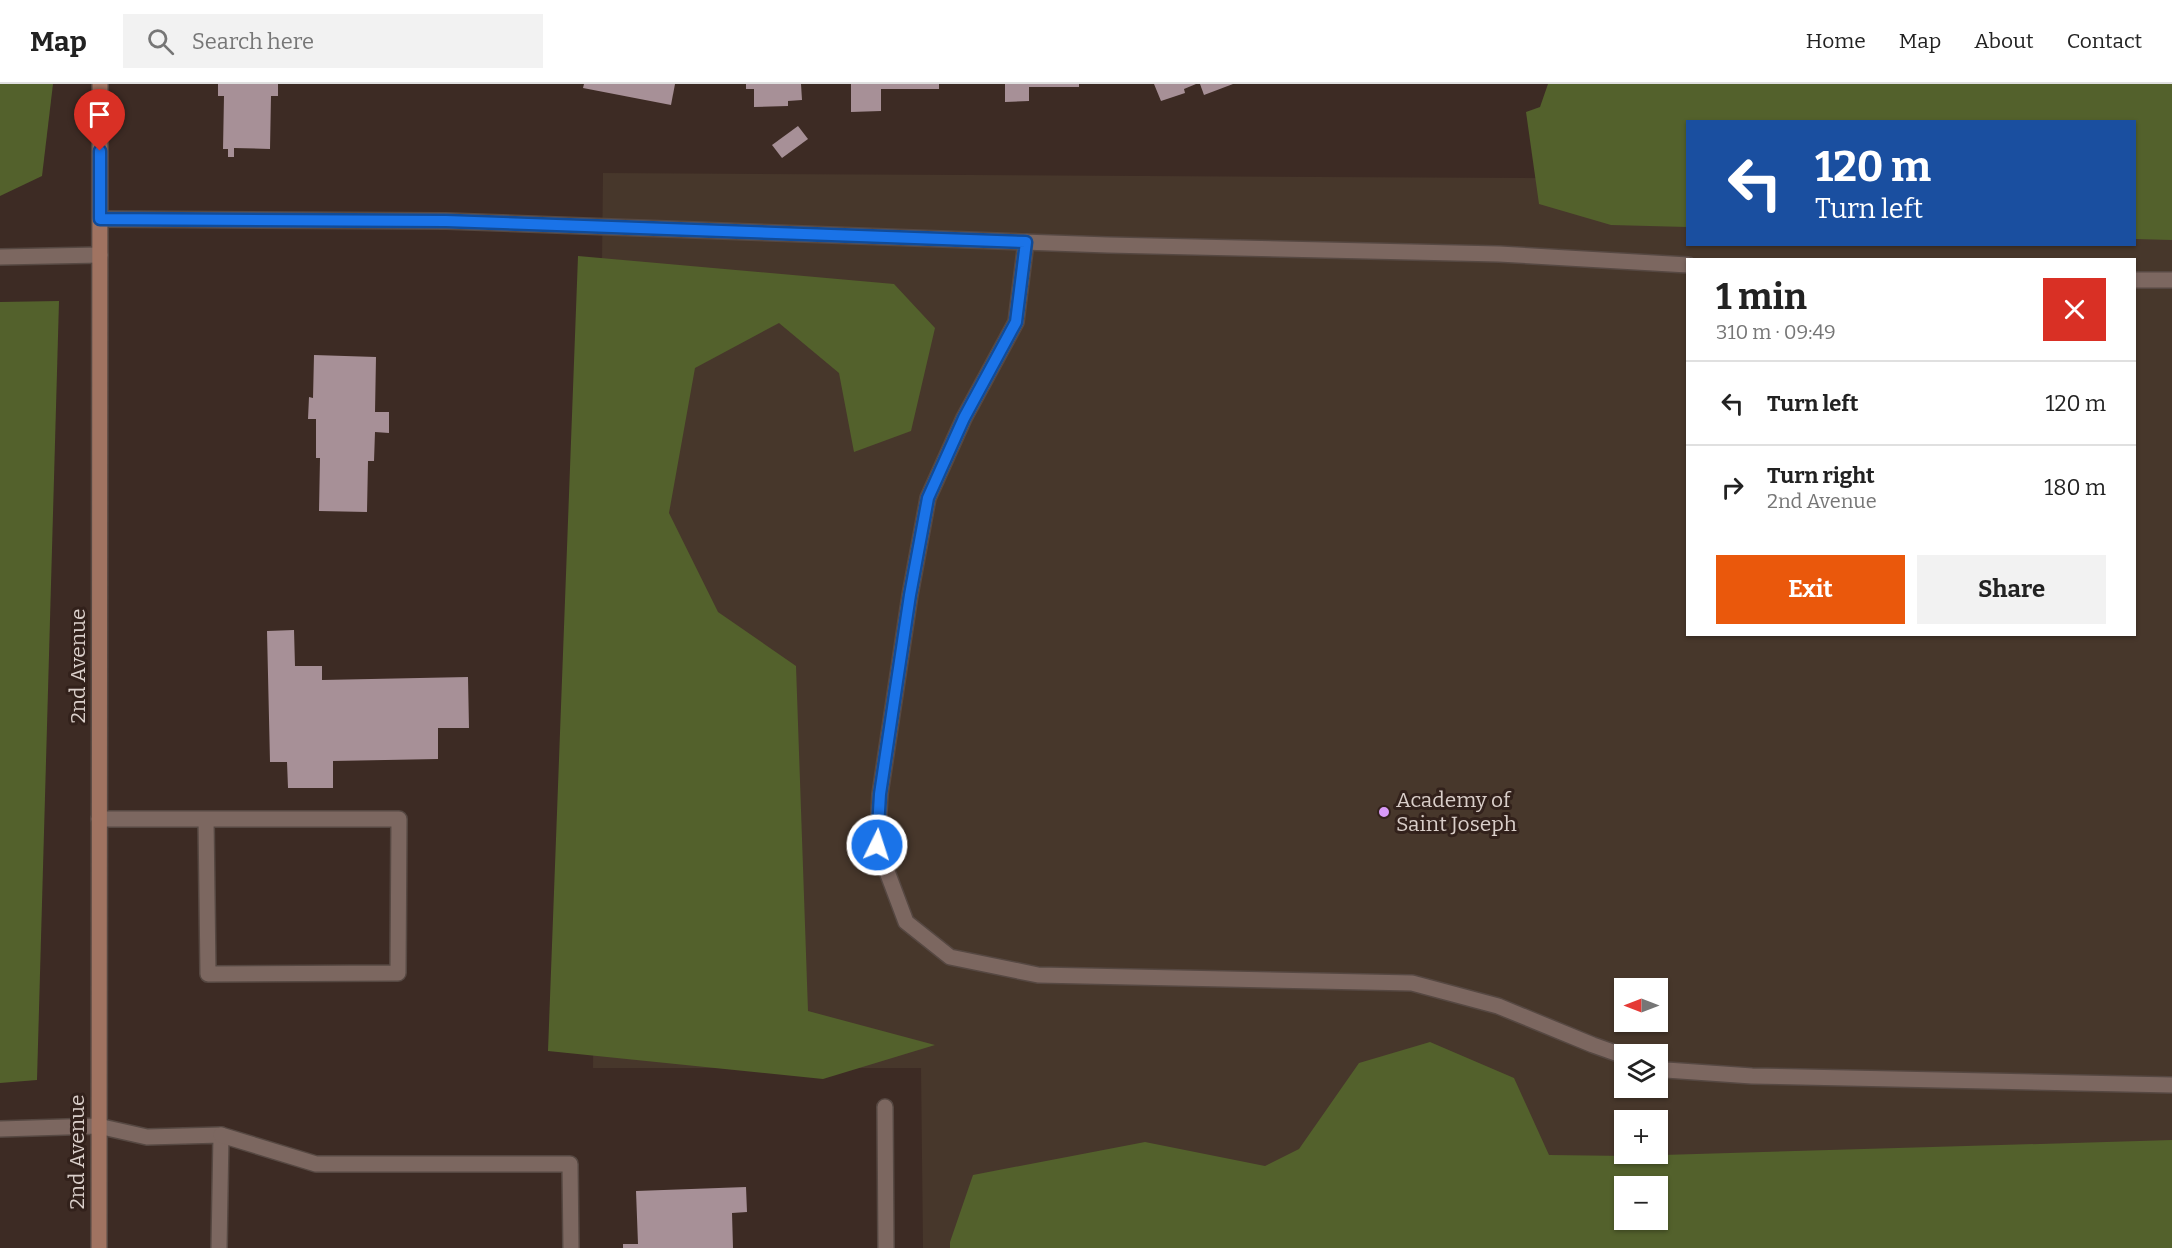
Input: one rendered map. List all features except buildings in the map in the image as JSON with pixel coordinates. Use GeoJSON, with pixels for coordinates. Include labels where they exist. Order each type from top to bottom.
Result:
{"type":"FeatureCollection","features":[{"type":"Feature","properties":{"kind":"street","name":"2nd Avenue"},"geometry":{"type":"LineString","coordinates":[[99,1248],[100,84]]}},
{"type":"Feature","properties":{"kind":"street"},"geometry":{"type":"LineString","coordinates":[[100,219],[446,221],[1026,242],[1499,254],[1686,265]]}},
{"type":"Feature","properties":{"kind":"street"},"geometry":{"type":"LineString","coordinates":[[1026,242],[1016,322],[964,418],[928,498],[910,595],[880,794],[877,845],[906,922],[950,957],[1038,975],[1412,983],[1498,1006],[1614,1053]]}},
{"type":"Feature","properties":{"kind":"street"},"geometry":{"type":"LineString","coordinates":[[0,257],[100,255]]}},
{"type":"Feature","properties":{"kind":"street"},"geometry":{"type":"LineString","coordinates":[[2136,280],[2172,280]]}},
{"type":"Feature","properties":{"kind":"street"},"geometry":{"type":"LineString","coordinates":[[99,819],[206,819],[399,819],[398,973],[208,974],[206,819]]}},
{"type":"Feature","properties":{"kind":"street"},"geometry":{"type":"LineString","coordinates":[[1668,1070],[1752,1076],[2172,1085]]}},
{"type":"Feature","properties":{"kind":"street"},"geometry":{"type":"LineString","coordinates":[[885,1107],[886,1248]]}},
{"type":"Feature","properties":{"kind":"street"},"geometry":{"type":"LineString","coordinates":[[0,1128],[98,1126],[147,1137],[221,1135],[316,1164],[570,1164],[571,1248]]}},
{"type":"Feature","properties":{"kind":"street"},"geometry":{"type":"LineString","coordinates":[[219,1248],[221,1135]]}},
{"type":"Feature","properties":{"kind":"shaded area","name":"Academy of Saint Joseph"},"geometry":{"type":"Polygon","coordinates":[[[603,173],[1686,179],[1686,246],[2136,246],[2136,181],[2172,181],[2172,1248],[923,1248],[921,1068],[593,1068],[603,173]]]}},
{"type":"Feature","properties":{"kind":"green space"},"geometry":{"type":"Polygon","coordinates":[[[0,84],[53,84],[42,176],[0,196],[0,84]]]}},
{"type":"Feature","properties":{"kind":"green space"},"geometry":{"type":"Polygon","coordinates":[[[1548,84],[2172,84],[2172,240],[2136,239],[2136,120],[1686,120],[1686,227],[1611,225],[1539,204],[1526,112],[1540,107],[1548,84]]]}},
{"type":"Feature","properties":{"kind":"green space"},"geometry":{"type":"Polygon","coordinates":[[[578,256],[894,284],[935,328],[911,431],[854,452],[839,373],[779,323],[695,368],[669,513],[718,612],[796,666],[808,1011],[935,1045],[823,1079],[548,1051],[578,256]]]}},
{"type":"Feature","properties":{"kind":"green space"},"geometry":{"type":"Polygon","coordinates":[[[59,301],[37,1080],[0,1083],[0,302],[59,301]]]}},
{"type":"Feature","properties":{"kind":"green space"},"geometry":{"type":"Polygon","coordinates":[[[1430,1042],[1514,1078],[1549,1155],[1614,1156],[1614,1164],[1668,1164],[1668,1155],[2172,1140],[2172,1248],[950,1248],[950,1242],[973,1175],[1145,1142],[1265,1166],[1299,1149],[1359,1063],[1430,1042]]]}},
{"type":"Feature","properties":{"kind":"place","name":"Academy of Saint Joseph"},"geometry":{"type":"Point","coordinates":[1384,812]}},
{"type":"Feature","properties":{"kind":"route"},"geometry":{"type":"LineString","coordinates":[[100,151],[100,219],[446,221],[1026,242],[1016,322],[964,418],[928,498],[910,595],[880,794],[877,845]]}}]}
